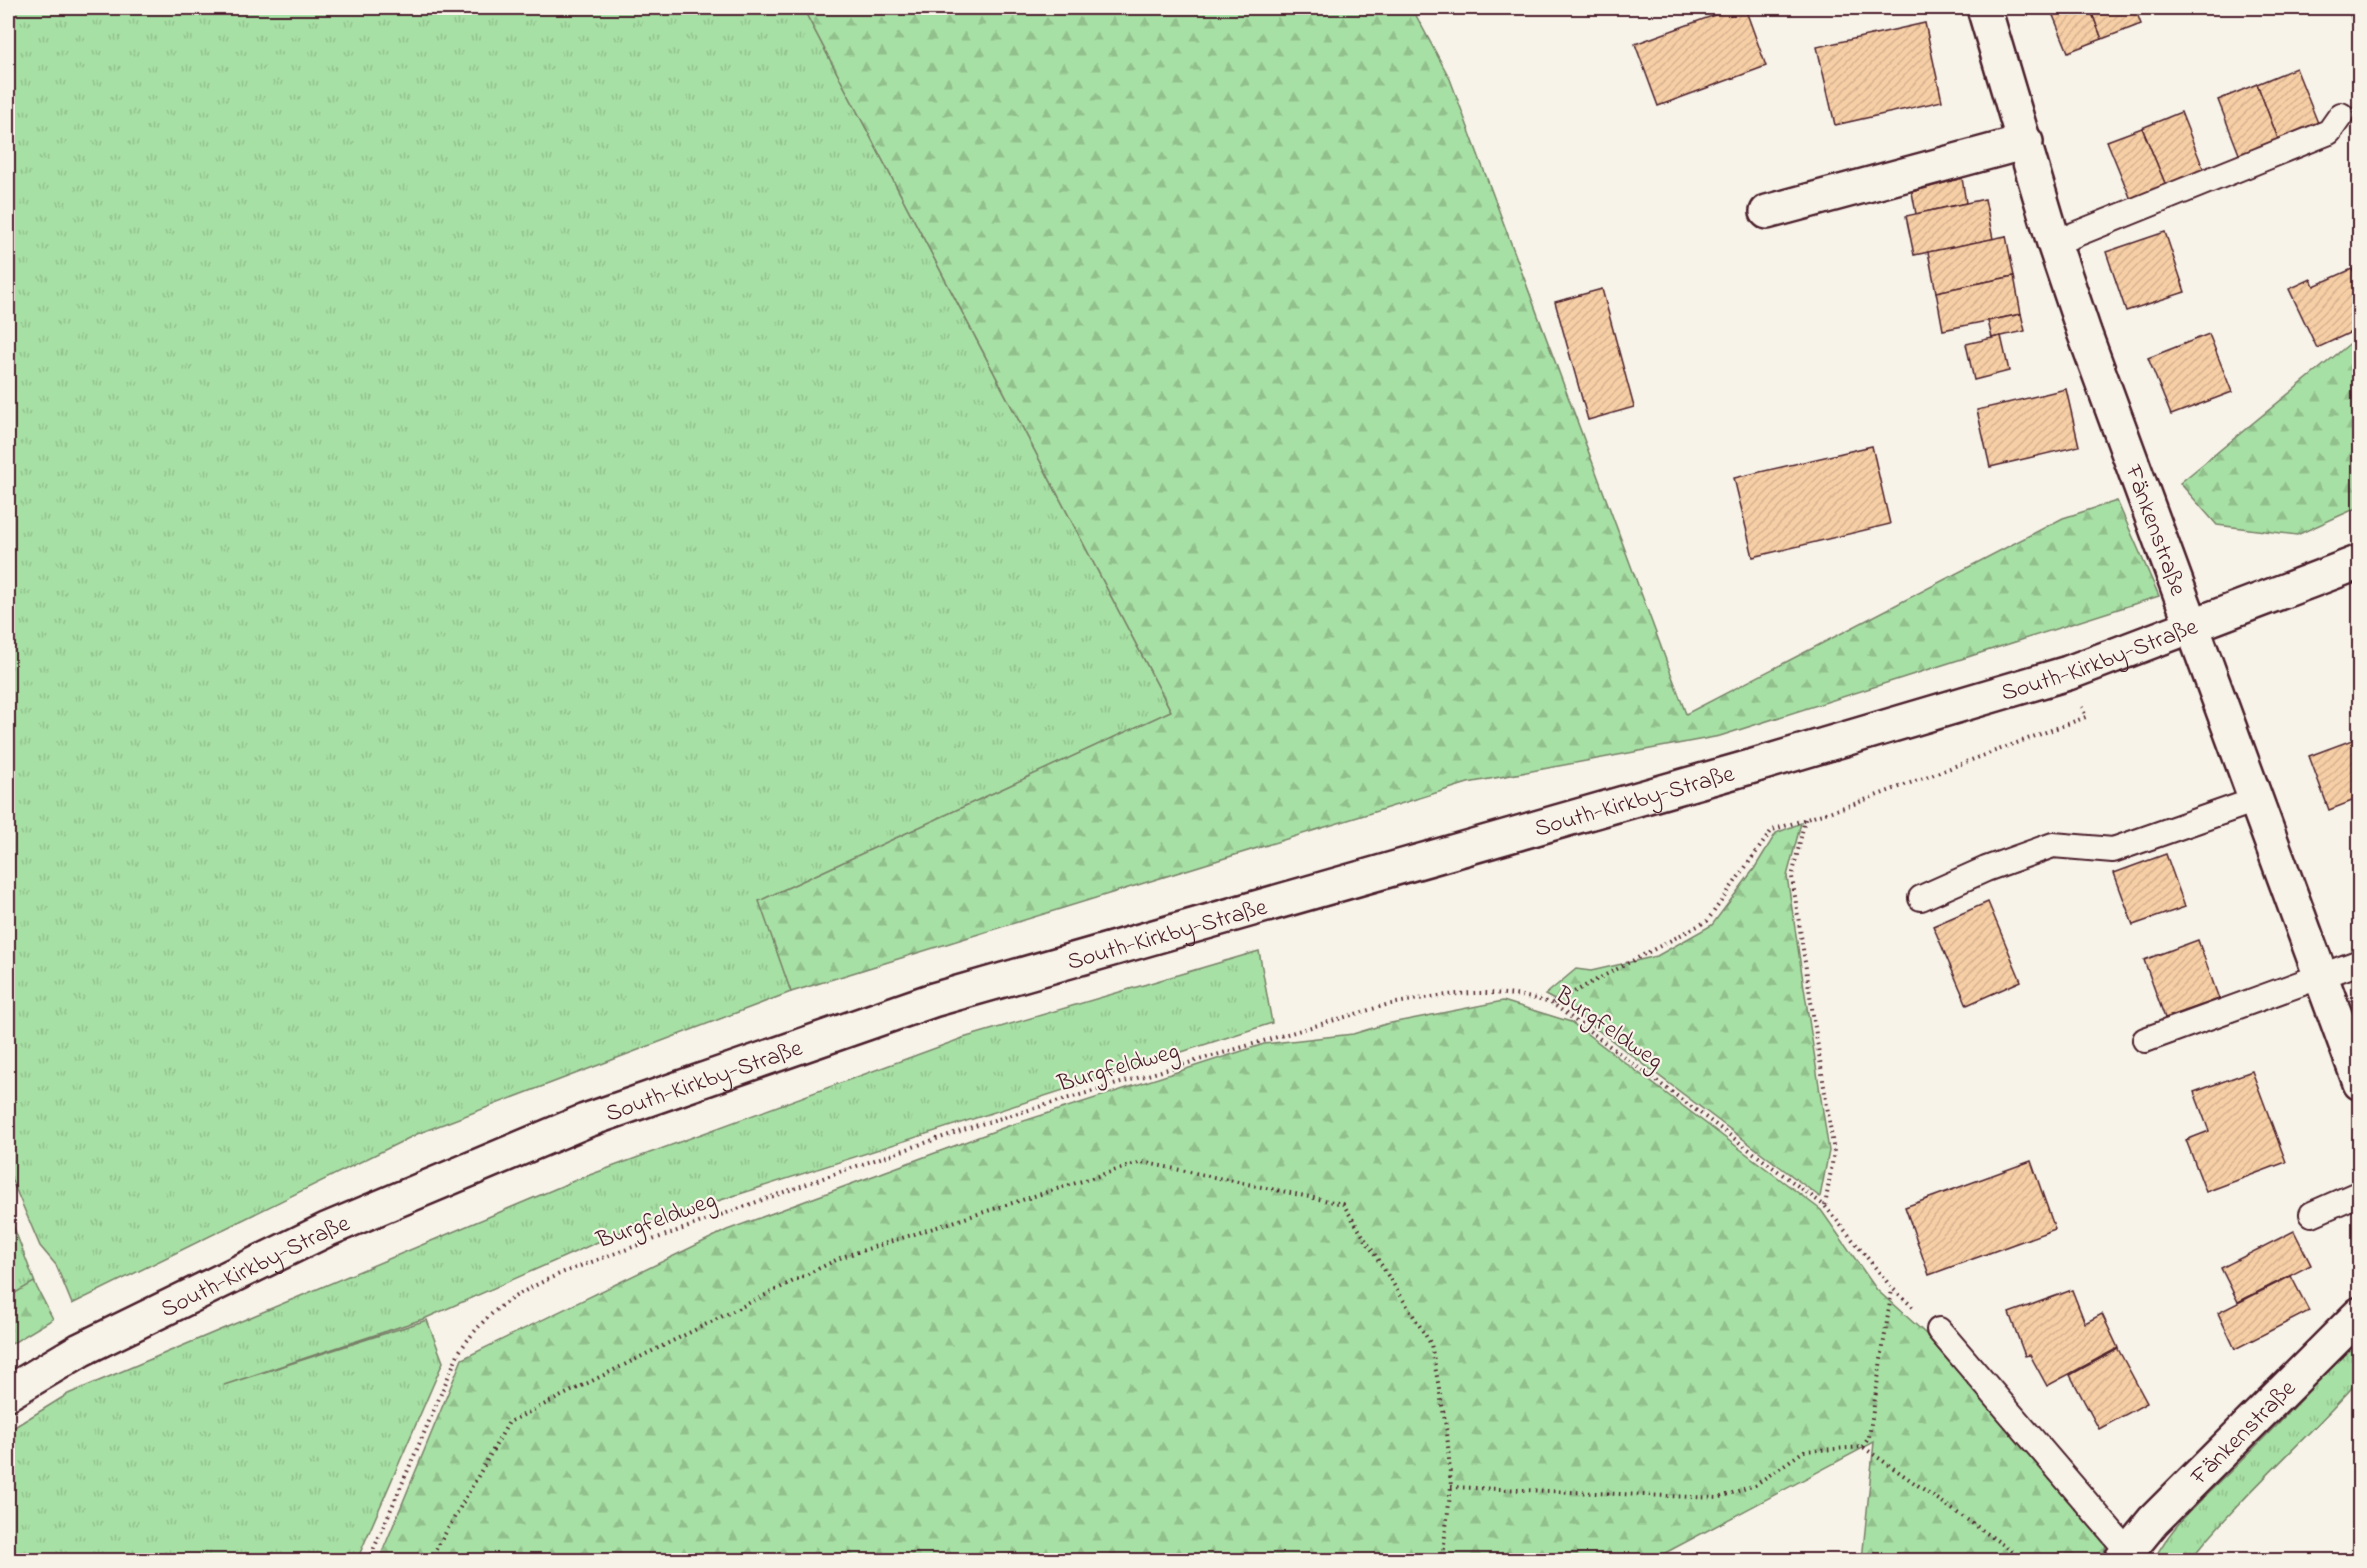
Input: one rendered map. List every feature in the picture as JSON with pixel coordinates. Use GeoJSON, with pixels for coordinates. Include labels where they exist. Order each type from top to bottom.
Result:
{"type":"FeatureCollection","features":[{"type":"Feature","properties":{"kind":"main road","name":"Fänkenstraße"},"geometry":{"type":"LineString","coordinates":[[1984,8],[2026,142],[2054,243],[2190,628],[2360,1083]]}},
{"type":"Feature","properties":{"kind":"main road"},"geometry":{"type":"LineString","coordinates":[[1767,212],[2026,142]]}},
{"type":"Feature","properties":{"kind":"main road","name":"South-Kirkby-Straße"},"geometry":{"type":"LineString","coordinates":[[8,1393],[80,1350],[326,1230],[585,1121],[933,1000],[1750,767],[2068,673],[2360,562]]}},
{"type":"Feature","properties":{"kind":"main road","name":"Fänkenstraße"},"geometry":{"type":"LineString","coordinates":[[2124,1556],[2153,1521],[2360,1314]]}},
{"type":"Feature","properties":{"kind":"lane"},"geometry":{"type":"LineString","coordinates":[[2054,243],[2329,132],[2341,115]]}},
{"type":"Feature","properties":{"kind":"lane"},"geometry":{"type":"LineString","coordinates":[[1922,898],[1986,869],[2053,845],[2113,850],[2256,800]]}},
{"type":"Feature","properties":{"kind":"lane"},"geometry":{"type":"LineString","coordinates":[[2145,1040],[2360,962]]}},
{"type":"Feature","properties":{"kind":"lane"},"geometry":{"type":"LineString","coordinates":[[2312,1214],[2360,1193]]}},
{"type":"Feature","properties":{"kind":"lane"},"geometry":{"type":"LineString","coordinates":[[1939,1330],[2124,1556]]}},
{"type":"Feature","properties":{"kind":"path"},"geometry":{"type":"LineString","coordinates":[[1553,1004],[1707,921],[1772,830],[1854,804],[2086,717],[2068,673]]}},
{"type":"Feature","properties":{"kind":"path"},"geometry":{"type":"LineString","coordinates":[[1805,819],[1792,877],[1834,1152],[1825,1206]]}},
{"type":"Feature","properties":{"kind":"path","name":"Burgfeldweg"},"geometry":{"type":"LineString","coordinates":[[369,1560],[459,1352],[476,1328],[503,1302],[564,1272],[845,1170],[981,1124],[1386,1005],[1444,994],[1502,992],[1530,996],[1553,1004],[1825,1206],[1892,1288],[1939,1330]]}},
{"type":"Feature","properties":{"kind":"path"},"geometry":{"type":"LineString","coordinates":[[430,1560],[508,1422],[842,1257],[1142,1162],[1343,1204],[1431,1344],[1447,1432],[1451,1487],[1442,1560]]}},
{"type":"Feature","properties":{"kind":"path"},"geometry":{"type":"LineString","coordinates":[[1863,1447],[1869,1437],[1892,1288]]}},
{"type":"Feature","properties":{"kind":"path"},"geometry":{"type":"LineString","coordinates":[[1451,1487],[1718,1498],[1755,1485],[1804,1451],[1863,1447],[2025,1560]]}},
{"type":"Feature","properties":{"kind":"green space"},"geometry":{"type":"Polygon","coordinates":[[[8,8],[803,8],[1171,711],[760,901],[791,992],[417,1134],[72,1304],[56,1265],[40,1246],[8,1171],[8,8]]]}},
{"type":"Feature","properties":{"kind":"green space"},"geometry":{"type":"Polygon","coordinates":[[[803,8],[1412,8],[1450,79],[1686,714],[2063,518],[2117,501],[2159,596],[1720,736],[1468,783],[791,992],[759,901],[1171,711],[803,8]]]}},
{"type":"Feature","properties":{"kind":"green space"},"geometry":{"type":"Polygon","coordinates":[[[2348,8],[2359,8],[2359,45],[2348,8]]]}},
{"type":"Feature","properties":{"kind":"green space"},"geometry":{"type":"Polygon","coordinates":[[[2359,336],[2359,507],[2297,535],[2217,525],[2180,483],[2359,336]]]}},
{"type":"Feature","properties":{"kind":"green space"},"geometry":{"type":"Polygon","coordinates":[[[1801,823],[1787,876],[1829,1151],[1820,1197],[1566,1006],[1545,995],[1576,969],[1591,971],[1657,956],[1712,925],[1754,869],[1776,833],[1801,823]]]}},
{"type":"Feature","properties":{"kind":"green space"},"geometry":{"type":"Polygon","coordinates":[[[1259,951],[1272,1023],[618,1233],[426,1318],[224,1385],[427,1320],[443,1362],[357,1560],[8,1560],[8,1431],[68,1394],[576,1180],[963,1038],[1259,951]]]}},
{"type":"Feature","properties":{"kind":"green space"},"geometry":{"type":"Polygon","coordinates":[[[1503,1001],[1571,1022],[1821,1210],[1877,1290],[1935,1342],[2107,1541],[2102,1560],[1862,1560],[1874,1442],[1652,1560],[379,1560],[462,1359],[727,1230],[1008,1126],[1264,1044],[1353,1034],[1386,1024],[1503,1001]]]}},
{"type":"Feature","properties":{"kind":"green space"},"geometry":{"type":"Polygon","coordinates":[[[8,1212],[35,1283],[8,1298],[8,1212]]]}},
{"type":"Feature","properties":{"kind":"green space"},"geometry":{"type":"Polygon","coordinates":[[[34,1282],[53,1319],[8,1346],[8,1297],[34,1282]]]}},
{"type":"Feature","properties":{"kind":"green space"},"geometry":{"type":"Polygon","coordinates":[[[2359,1336],[2359,1380],[2338,1403],[2230,1514],[2190,1560],[2154,1560],[2181,1521],[2284,1417],[2359,1336]]]}},
{"type":"Feature","properties":{"kind":"building"},"geometry":{"type":"Polygon","coordinates":[[[1734,8],[1745,8],[1766,66],[1658,106],[1635,44],[1734,8]]]}},
{"type":"Feature","properties":{"kind":"building"},"geometry":{"type":"Polygon","coordinates":[[[2050,8],[2090,8],[2102,39],[2068,52],[2050,8]]]}},
{"type":"Feature","properties":{"kind":"building"},"geometry":{"type":"Polygon","coordinates":[[[2090,8],[2135,8],[2141,24],[2102,39],[2090,8]]]}},
{"type":"Feature","properties":{"kind":"building"},"geometry":{"type":"Polygon","coordinates":[[[1925,23],[1942,101],[1835,125],[1817,47],[1925,23]]]}},
{"type":"Feature","properties":{"kind":"building"},"geometry":{"type":"Polygon","coordinates":[[[2296,68],[2320,128],[2280,144],[2257,84],[2296,68]]]}},
{"type":"Feature","properties":{"kind":"building"},"geometry":{"type":"Polygon","coordinates":[[[2257,84],[2280,144],[2241,159],[2218,100],[2257,84]]]}},
{"type":"Feature","properties":{"kind":"building"},"geometry":{"type":"Polygon","coordinates":[[[2181,112],[2205,173],[2167,188],[2142,128],[2181,112]]]}},
{"type":"Feature","properties":{"kind":"building"},"geometry":{"type":"Polygon","coordinates":[[[2142,128],[2167,188],[2132,202],[2107,141],[2142,128]]]}},
{"type":"Feature","properties":{"kind":"building"},"geometry":{"type":"Polygon","coordinates":[[[1962,178],[1966,203],[1916,214],[1912,192],[1962,178]]]}},
{"type":"Feature","properties":{"kind":"building"},"geometry":{"type":"Polygon","coordinates":[[[1985,199],[1993,239],[1914,255],[1906,216],[1985,199]]]}},
{"type":"Feature","properties":{"kind":"building"},"geometry":{"type":"Polygon","coordinates":[[[2165,232],[2185,292],[2126,311],[2106,252],[2165,232]]]}},
{"type":"Feature","properties":{"kind":"building"},"geometry":{"type":"Polygon","coordinates":[[[2006,236],[2014,276],[1936,292],[1928,252],[2006,236]]]}},
{"type":"Feature","properties":{"kind":"building"},"geometry":{"type":"Polygon","coordinates":[[[2352,269],[2360,286],[2360,328],[2317,348],[2289,289],[2311,279],[2314,286],[2352,269]]]}},
{"type":"Feature","properties":{"kind":"building"},"geometry":{"type":"Polygon","coordinates":[[[2014,276],[2021,314],[1943,330],[1936,292],[2014,276]]]}},
{"type":"Feature","properties":{"kind":"building"},"geometry":{"type":"Polygon","coordinates":[[[1602,289],[1634,407],[1588,420],[1555,302],[1602,289]]]}},
{"type":"Feature","properties":{"kind":"building"},"geometry":{"type":"Polygon","coordinates":[[[2021,314],[2025,331],[1992,338],[1988,321],[2021,314]]]}},
{"type":"Feature","properties":{"kind":"building"},"geometry":{"type":"Polygon","coordinates":[[[2209,334],[2232,392],[2171,415],[2148,358],[2209,334]]]}},
{"type":"Feature","properties":{"kind":"building"},"geometry":{"type":"Polygon","coordinates":[[[2001,336],[2009,371],[1974,380],[1966,344],[2001,336]]]}},
{"type":"Feature","properties":{"kind":"building"},"geometry":{"type":"Polygon","coordinates":[[[2066,389],[2079,446],[1990,467],[1977,410],[2066,389]]]}},
{"type":"Feature","properties":{"kind":"building"},"geometry":{"type":"Polygon","coordinates":[[[1872,446],[1890,524],[1753,557],[1734,478],[1872,446]]]}},
{"type":"Feature","properties":{"kind":"building"},"geometry":{"type":"Polygon","coordinates":[[[2360,737],[2360,798],[2329,810],[2309,756],[2360,737]]]}},
{"type":"Feature","properties":{"kind":"building"},"geometry":{"type":"Polygon","coordinates":[[[2166,854],[2185,907],[2133,925],[2114,873],[2166,854]]]}},
{"type":"Feature","properties":{"kind":"building"},"geometry":{"type":"Polygon","coordinates":[[[1988,902],[2021,981],[1967,1005],[1933,926],[1988,902]]]}},
{"type":"Feature","properties":{"kind":"building"},"geometry":{"type":"Polygon","coordinates":[[[2198,940],[2219,999],[2165,1018],[2144,960],[2198,940]]]}},
{"type":"Feature","properties":{"kind":"building"},"geometry":{"type":"Polygon","coordinates":[[[2252,1071],[2286,1162],[2206,1192],[2186,1140],[2209,1131],[2194,1092],[2252,1071]]]}},
{"type":"Feature","properties":{"kind":"building"},"geometry":{"type":"Polygon","coordinates":[[[2031,1161],[2055,1229],[1929,1275],[1905,1207],[2031,1161]]]}},
{"type":"Feature","properties":{"kind":"building"},"geometry":{"type":"Polygon","coordinates":[[[2294,1231],[2311,1265],[2238,1302],[2221,1268],[2294,1231]]]}},
{"type":"Feature","properties":{"kind":"building"},"geometry":{"type":"Polygon","coordinates":[[[2291,1276],[2309,1311],[2235,1349],[2218,1313],[2291,1276]]]}},
{"type":"Feature","properties":{"kind":"building"},"geometry":{"type":"Polygon","coordinates":[[[2072,1290],[2085,1323],[2102,1314],[2118,1348],[2047,1386],[2030,1355],[2025,1356],[2009,1313],[2072,1290]]]}},
{"type":"Feature","properties":{"kind":"building"},"geometry":{"type":"Polygon","coordinates":[[[2118,1349],[2147,1403],[2099,1429],[2070,1375],[2118,1349]]]}}]}
